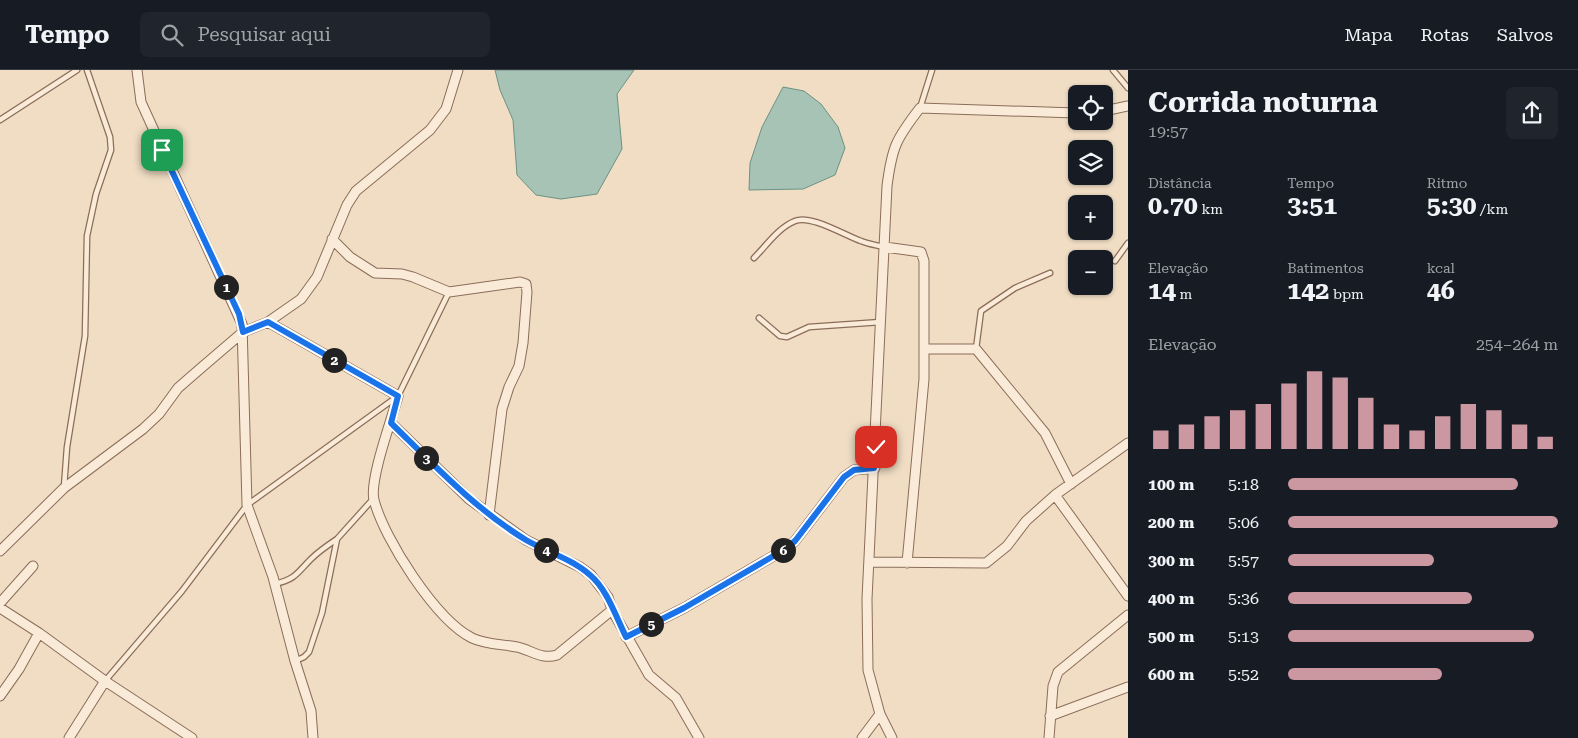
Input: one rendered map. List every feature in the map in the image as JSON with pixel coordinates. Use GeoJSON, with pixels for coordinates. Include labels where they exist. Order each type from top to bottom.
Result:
{"type":"FeatureCollection","features":[{"type":"Feature","properties":{"kind":"street"},"geometry":{"type":"LineString","coordinates":[[137,70],[141,102],[183,197],[239,314],[243,332],[247,505],[275,584],[295,661],[311,711],[313,738]]}},
{"type":"Feature","properties":{"kind":"street"},"geometry":{"type":"LineString","coordinates":[[0,551],[64,488],[143,429],[159,414],[178,388],[243,332],[268,322],[301,299],[317,278],[347,205],[356,191],[430,130],[446,109],[458,70]]}},
{"type":"Feature","properties":{"kind":"street"},"geometry":{"type":"LineString","coordinates":[[1113,109],[1128,106]]}},
{"type":"Feature","properties":{"kind":"street"},"geometry":{"type":"LineString","coordinates":[[892,738],[880,714],[868,670],[867,599],[887,186],[891,156],[899,136],[920,108],[1068,113]]}},
{"type":"Feature","properties":{"kind":"street"},"geometry":{"type":"LineString","coordinates":[[332,239],[350,257],[374,273],[402,274],[449,292],[520,282],[526,284],[523,343],[519,366],[509,387],[502,409],[489,514]]}},
{"type":"Feature","properties":{"kind":"street"},"geometry":{"type":"LineString","coordinates":[[885,247],[921,252],[924,256],[924,379],[907,563]]}},
{"type":"Feature","properties":{"kind":"street"},"geometry":{"type":"LineString","coordinates":[[268,322],[398,396],[377,468],[373,499],[391,539],[428,597],[448,620],[472,637],[489,643],[531,651],[545,658],[557,655],[612,610]]}},
{"type":"Feature","properties":{"kind":"street"},"geometry":{"type":"LineString","coordinates":[[924,349],[976,349],[1045,433],[1071,484]]}},
{"type":"Feature","properties":{"kind":"street"},"geometry":{"type":"LineString","coordinates":[[391,423],[469,499],[526,540],[580,567],[591,575],[608,597],[612,610],[626,637],[649,675],[676,698],[699,738]]}},
{"type":"Feature","properties":{"kind":"street"},"geometry":{"type":"LineString","coordinates":[[869,562],[986,563],[1008,546],[1026,521],[1055,495],[1128,443]]}},
{"type":"Feature","properties":{"kind":"street"},"geometry":{"type":"LineString","coordinates":[[626,637],[684,608],[782,551],[795,541],[844,477],[854,470],[874,468]]}},
{"type":"Feature","properties":{"kind":"street"},"geometry":{"type":"LineString","coordinates":[[1055,495],[1128,596]]}},
{"type":"Feature","properties":{"kind":"street"},"geometry":{"type":"LineString","coordinates":[[0,604],[33,566]]}},
{"type":"Feature","properties":{"kind":"street"},"geometry":{"type":"LineString","coordinates":[[0,608],[39,633],[105,681],[192,738]]}},
{"type":"Feature","properties":{"kind":"street"},"geometry":{"type":"LineString","coordinates":[[1049,738],[1054,686],[1058,672],[1128,615]]}},
{"type":"Feature","properties":{"kind":"street"},"geometry":{"type":"LineString","coordinates":[[0,696],[20,669],[39,633]]}},
{"type":"Feature","properties":{"kind":"street"},"geometry":{"type":"LineString","coordinates":[[69,738],[105,681]]}},
{"type":"Feature","properties":{"kind":"street"},"geometry":{"type":"LineString","coordinates":[[1050,716],[1128,687]]}},
{"type":"Feature","properties":{"kind":"street"},"geometry":{"type":"LineString","coordinates":[[862,738],[880,714]]}},
{"type":"Feature","properties":{"kind":"lane"},"geometry":{"type":"LineString","coordinates":[[0,120],[77,70]]}},
{"type":"Feature","properties":{"kind":"lane"},"geometry":{"type":"LineString","coordinates":[[64,488],[67,447],[85,336],[87,236],[96,194],[111,150],[110,137],[87,70]]}},
{"type":"Feature","properties":{"kind":"lane"},"geometry":{"type":"LineString","coordinates":[[920,108],[932,70]]}},
{"type":"Feature","properties":{"kind":"lane"},"geometry":{"type":"LineString","coordinates":[[1113,70],[1128,88]]}},
{"type":"Feature","properties":{"kind":"lane"},"geometry":{"type":"LineString","coordinates":[[754,258],[784,228],[795,220],[804,219],[862,241],[885,247]]}},
{"type":"Feature","properties":{"kind":"lane"},"geometry":{"type":"LineString","coordinates":[[1115,260],[1128,243]]}},
{"type":"Feature","properties":{"kind":"lane"},"geometry":{"type":"LineString","coordinates":[[976,349],[981,311],[1015,288],[1050,273]]}},
{"type":"Feature","properties":{"kind":"lane"},"geometry":{"type":"LineString","coordinates":[[105,681],[177,597],[247,505],[398,396],[449,292]]}},
{"type":"Feature","properties":{"kind":"lane"},"geometry":{"type":"LineString","coordinates":[[759,318],[780,336],[787,336],[809,328],[881,322]]}},
{"type":"Feature","properties":{"kind":"lane"},"geometry":{"type":"LineString","coordinates":[[275,584],[289,581],[295,577],[320,551],[337,539],[373,499]]}},
{"type":"Feature","properties":{"kind":"lane"},"geometry":{"type":"LineString","coordinates":[[295,661],[310,652],[322,612],[337,539]]}},
{"type":"Feature","properties":{"kind":"shaded area"},"geometry":{"type":"Polygon","coordinates":[[[495,70],[634,70],[617,94],[622,149],[597,194],[561,199],[536,195],[517,175],[513,120],[500,90],[495,70]]]}},
{"type":"Feature","properties":{"kind":"shaded area"},"geometry":{"type":"Polygon","coordinates":[[[783,87],[804,91],[821,104],[838,127],[845,148],[835,175],[803,189],[749,190],[750,163],[762,127],[783,87]]]}},
{"type":"Feature","properties":{"kind":"route"},"geometry":{"type":"LineString","coordinates":[[162,150],[239,314],[243,332],[268,322],[398,396],[391,423],[469,499],[526,540],[580,567],[591,575],[608,597],[612,610],[626,637],[684,608],[782,551],[795,541],[844,477],[854,470],[874,468],[876,447]]}}]}
